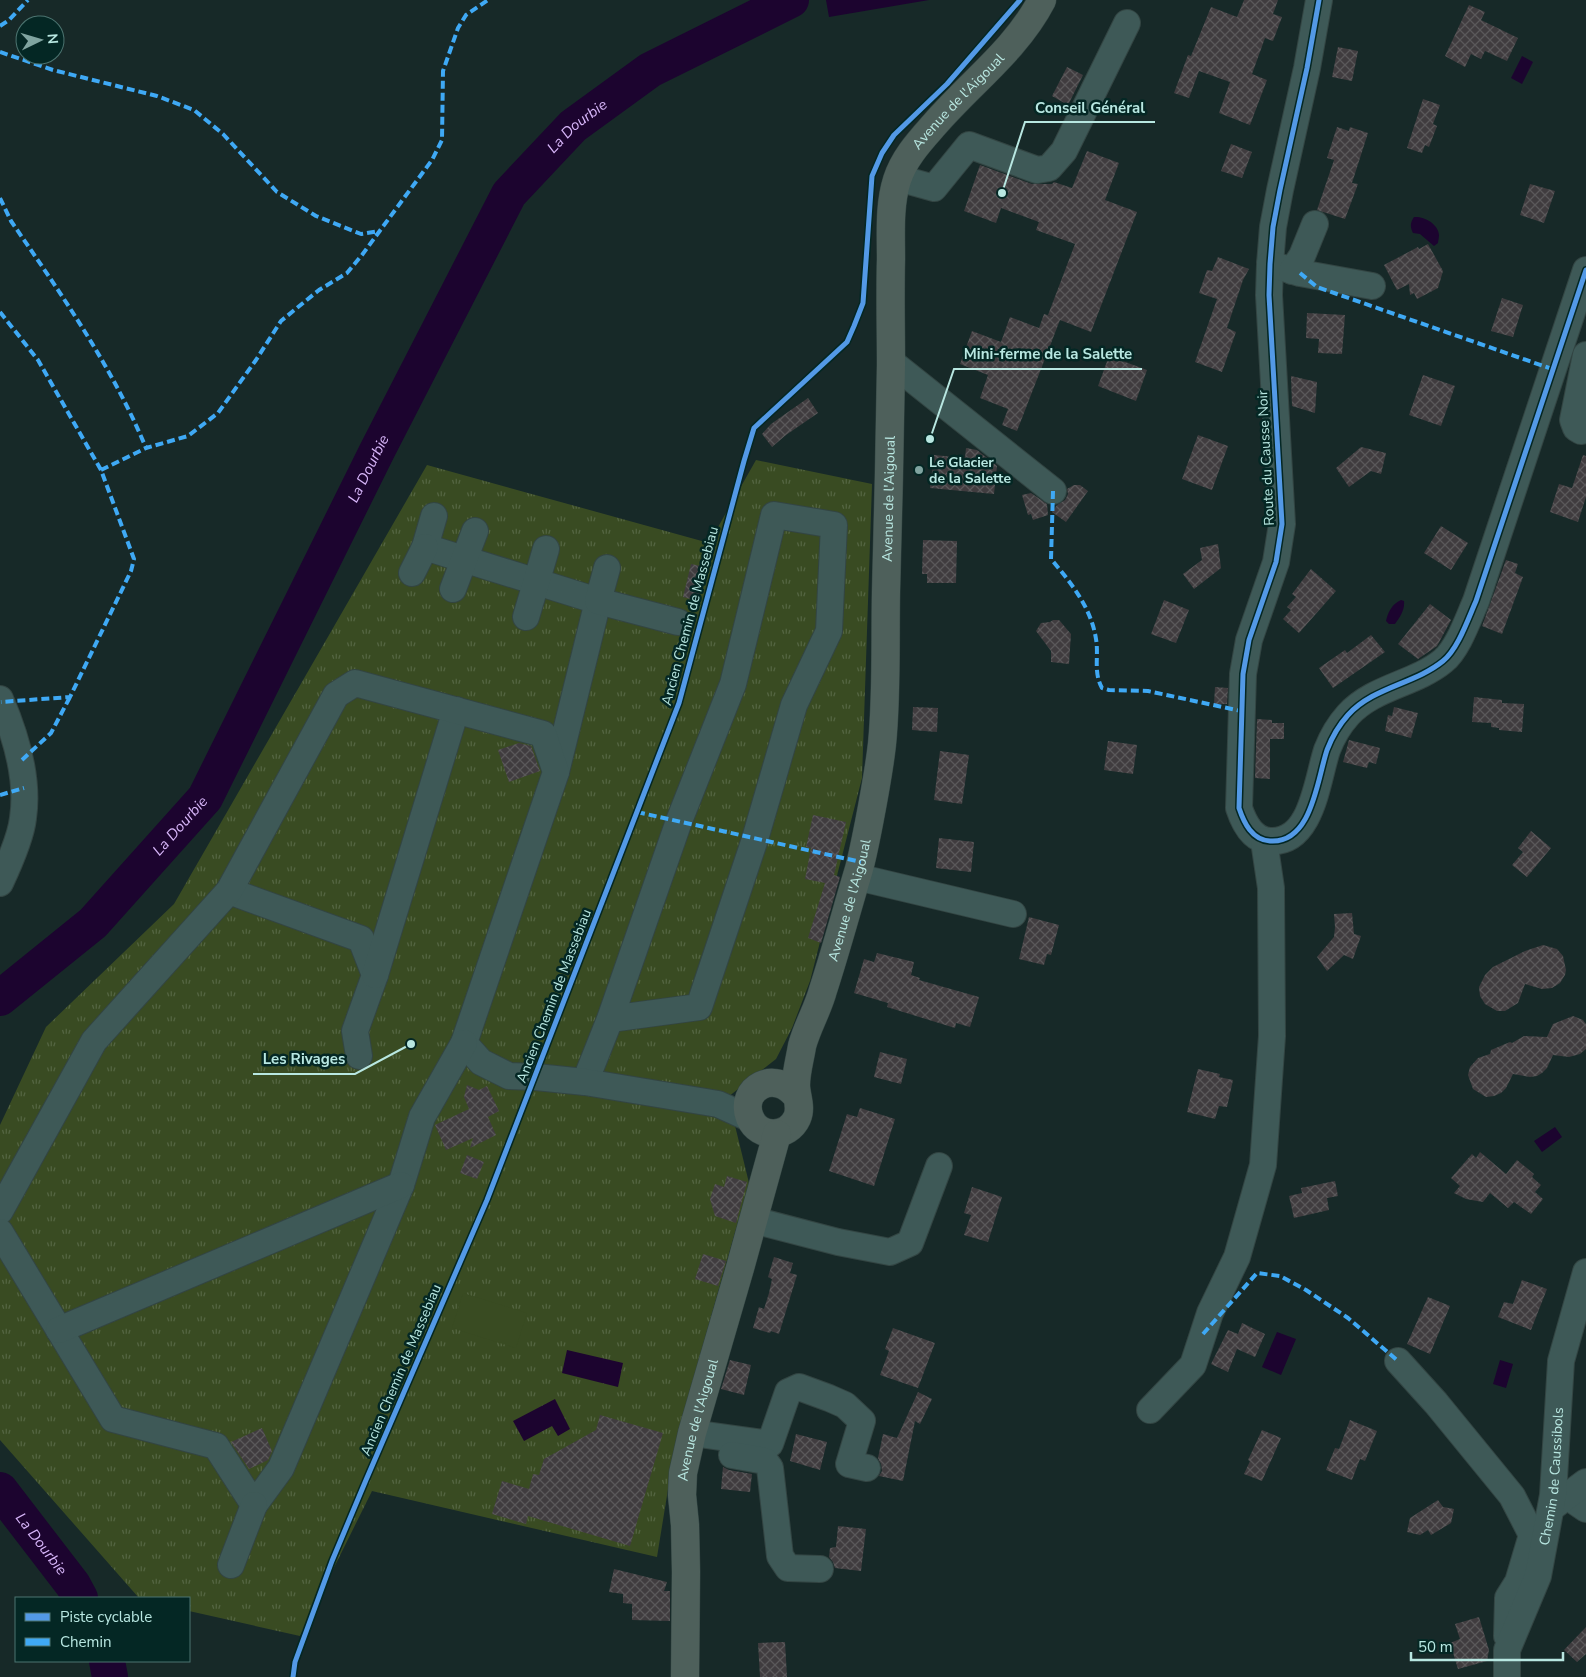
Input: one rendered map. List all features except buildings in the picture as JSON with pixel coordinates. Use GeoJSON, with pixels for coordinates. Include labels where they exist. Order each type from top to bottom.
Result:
{"type":"FeatureCollection","features":[{"type":"Feature","properties":{"kind":"main road","name":"Avenue de l'Aigoual"},"geometry":{"type":"LineString","coordinates":[[762,1111],[785,1131],[796,1120],[799,1113],[796,1074],[804,1040],[823,992],[857,877],[878,777],[884,713],[891,362],[891,220],[893,196],[898,178],[907,158],[952,104],[1010,47],[1029,23],[1042,0]]}},
{"type":"Feature","properties":{"kind":"main road","name":"Avenue de l'Aigoual"},"geometry":{"type":"LineString","coordinates":[[685,1677],[686,1572],[682,1495],[683,1473],[690,1440],[766,1170],[762,1111],[804,1040]]}},
{"type":"Feature","properties":{"kind":"main road"},"geometry":{"type":"LineString","coordinates":[[762,1111],[778,1082],[786,1085],[797,1097]]}},
{"type":"Feature","properties":{"kind":"street","name":"Route du Causse Noir"},"geometry":{"type":"LineString","coordinates":[[1264,841],[1252,833],[1244,821],[1239,808],[1243,674],[1249,640],[1276,562],[1282,524],[1269,295],[1281,267],[1273,227],[1307,68],[1319,0]]}},
{"type":"Feature","properties":{"kind":"street"},"geometry":{"type":"LineString","coordinates":[[898,178],[934,188],[968,145],[1038,170],[1049,168],[1064,150],[1127,24]]}},
{"type":"Feature","properties":{"kind":"street"},"geometry":{"type":"LineString","coordinates":[[1281,267],[1302,256],[1315,224]]}},
{"type":"Feature","properties":{"kind":"street"},"geometry":{"type":"LineString","coordinates":[[1281,267],[1372,286]]}},
{"type":"Feature","properties":{"kind":"street"},"geometry":{"type":"LineString","coordinates":[[1150,1410],[1193,1365],[1210,1312],[1237,1257],[1263,1165],[1272,1036],[1272,888],[1264,841],[1280,842],[1294,836],[1305,822],[1328,750],[1336,731],[1349,714],[1368,698],[1426,672],[1445,660],[1458,640],[1485,576],[1583,290]]}},
{"type":"Feature","properties":{"kind":"street"},"geometry":{"type":"LineString","coordinates":[[1586,354],[1573,420],[1576,428],[1581,431],[1586,430]]}},
{"type":"Feature","properties":{"kind":"street"},"geometry":{"type":"LineString","coordinates":[[891,362],[1053,490]]}},
{"type":"Feature","properties":{"kind":"street"},"geometry":{"type":"LineString","coordinates":[[585,1082],[610,1019],[679,821],[733,684],[774,515],[834,525],[829,631],[794,705],[755,839],[699,1007],[610,1019]]}},
{"type":"Feature","properties":{"kind":"street"},"geometry":{"type":"LineString","coordinates":[[412,573],[425,547],[434,516]]}},
{"type":"Feature","properties":{"kind":"street"},"geometry":{"type":"LineString","coordinates":[[453,589],[474,531]]}},
{"type":"Feature","properties":{"kind":"street"},"geometry":{"type":"LineString","coordinates":[[425,547],[598,601],[678,622]]}},
{"type":"Feature","properties":{"kind":"street"},"geometry":{"type":"LineString","coordinates":[[526,617],[546,549]]}},
{"type":"Feature","properties":{"kind":"street"},"geometry":{"type":"LineString","coordinates":[[230,1565],[254,1505],[281,1468],[401,1185],[422,1118],[464,1043],[556,772],[607,568]]}},
{"type":"Feature","properties":{"kind":"street"},"geometry":{"type":"LineString","coordinates":[[0,1211],[94,1042],[229,891],[336,695],[355,682],[543,734],[556,772]]}},
{"type":"Feature","properties":{"kind":"street"},"geometry":{"type":"LineString","coordinates":[[0,699],[22,760],[24,788],[23,819],[12,855],[0,883]]}},
{"type":"Feature","properties":{"kind":"street"},"geometry":{"type":"LineString","coordinates":[[359,1056],[355,1031],[375,975],[456,710]]}},
{"type":"Feature","properties":{"kind":"street"},"geometry":{"type":"LineString","coordinates":[[857,877],[1013,914]]}},
{"type":"Feature","properties":{"kind":"street"},"geometry":{"type":"LineString","coordinates":[[229,891],[360,939],[375,975]]}},
{"type":"Feature","properties":{"kind":"street"},"geometry":{"type":"LineString","coordinates":[[464,1043],[481,1062],[508,1076],[536,1076],[585,1082],[762,1111]]}},
{"type":"Feature","properties":{"kind":"street"},"geometry":{"type":"LineString","coordinates":[[753,1220],[838,1242],[890,1252],[910,1243],[939,1166]]}},
{"type":"Feature","properties":{"kind":"street"},"geometry":{"type":"LineString","coordinates":[[59,1330],[401,1185]]}},
{"type":"Feature","properties":{"kind":"street"},"geometry":{"type":"LineString","coordinates":[[0,1232],[113,1419],[216,1446],[254,1505]]}},
{"type":"Feature","properties":{"kind":"street","name":"Chemin de Caussibols"},"geometry":{"type":"LineString","coordinates":[[1507,1677],[1506,1650],[1572,1499],[1553,1495],[1561,1362],[1586,1272]]}},
{"type":"Feature","properties":{"kind":"street"},"geometry":{"type":"LineString","coordinates":[[1398,1362],[1442,1410],[1512,1496],[1532,1535],[1518,1582],[1508,1598],[1506,1650]]}},
{"type":"Feature","properties":{"kind":"street"},"geometry":{"type":"LineString","coordinates":[[690,1440],[770,1444],[788,1392],[799,1387],[845,1406],[862,1421],[849,1464],[867,1468]]}},
{"type":"Feature","properties":{"kind":"street"},"geometry":{"type":"LineString","coordinates":[[690,1440],[765,1461],[770,1468],[780,1556],[788,1568],[820,1569]]}},
{"type":"Feature","properties":{"kind":"green space"},"geometry":{"type":"Polygon","coordinates":[[[756,460],[872,484],[862,778],[810,981],[792,1028],[776,1059],[728,1097],[749,1183],[676,1440],[657,1557],[372,1491],[300,1636],[190,1611],[190,1597],[138,1597],[0,1440],[0,1125],[46,1027],[174,904],[427,465],[709,543],[756,460]]]}},
{"type":"Feature","properties":{"kind":"green space"},"geometry":{"type":"Polygon","coordinates":[[[463,1293],[527,1313],[516,1348],[452,1328],[463,1293]]]}},
{"type":"Feature","properties":{"kind":"shaded area"},"geometry":{"type":"Polygon","coordinates":[[[826,0],[929,0],[829,17],[826,0]]]}},
{"type":"Feature","properties":{"kind":"shaded area"},"geometry":{"type":"Polygon","coordinates":[[[1522,56],[1533,62],[1522,84],[1511,78],[1522,56]]]}},
{"type":"Feature","properties":{"kind":"shaded area"},"geometry":{"type":"Polygon","coordinates":[[[1414,217],[1426,219],[1436,227],[1439,235],[1438,243],[1434,246],[1420,234],[1413,233],[1411,225],[1414,217]]]}},
{"type":"Feature","properties":{"kind":"shaded area"},"geometry":{"type":"Polygon","coordinates":[[[1401,600],[1404,601],[1402,613],[1395,624],[1389,624],[1386,621],[1389,611],[1401,600]]]}},
{"type":"Feature","properties":{"kind":"shaded area"},"geometry":{"type":"Polygon","coordinates":[[[1555,1127],[1562,1137],[1542,1152],[1534,1141],[1555,1127]]]}},
{"type":"Feature","properties":{"kind":"shaded area"},"geometry":{"type":"Polygon","coordinates":[[[1277,1332],[1296,1339],[1281,1375],[1262,1367],[1277,1332]]]}},
{"type":"Feature","properties":{"kind":"shaded area"},"geometry":{"type":"Polygon","coordinates":[[[567,1350],[623,1363],[618,1387],[562,1373],[567,1350]]]}},
{"type":"Feature","properties":{"kind":"shaded area"},"geometry":{"type":"Polygon","coordinates":[[[1500,1360],[1513,1364],[1506,1388],[1493,1384],[1500,1360]]]}},
{"type":"Feature","properties":{"kind":"shaded area"},"geometry":{"type":"Polygon","coordinates":[[[555,1399],[570,1429],[558,1436],[552,1426],[524,1441],[513,1421],[555,1399]]]}},
{"type":"Feature","properties":{"kind":"waterway","name":"La Dourbie"},"geometry":{"type":"LineString","coordinates":[[0,998],[93,923],[205,798],[377,451],[509,194],[573,126],[650,70],[791,0]]}},
{"type":"Feature","properties":{"kind":"waterway","name":"La Dourbie"},"geometry":{"type":"LineString","coordinates":[[0,1490],[73,1585],[79,1597]]}},
{"type":"Feature","properties":{"kind":"waterway","name":"La Dourbie"},"geometry":{"type":"LineString","coordinates":[[107,1662],[110,1677]]}},
{"type":"Feature","properties":{"kind":"marked path"},"geometry":{"type":"LineString","coordinates":[[0,26],[9,20],[28,0]]}},
{"type":"Feature","properties":{"kind":"marked path"},"geometry":{"type":"LineString","coordinates":[[101,470],[146,448],[188,436],[218,413],[281,321],[319,290],[347,273],[362,255],[432,160],[442,140],[443,71],[458,28],[466,15],[488,0]]}},
{"type":"Feature","properties":{"kind":"marked path"},"geometry":{"type":"LineString","coordinates":[[0,52],[53,70],[157,96],[194,110],[223,134],[277,192],[316,216],[361,234],[380,231]]}},
{"type":"Feature","properties":{"kind":"marked path"},"geometry":{"type":"LineString","coordinates":[[0,198],[11,221],[67,303],[102,359],[146,448]]}},
{"type":"Feature","properties":{"kind":"marked path"},"geometry":{"type":"LineString","coordinates":[[1300,273],[1317,287],[1552,369]]}},
{"type":"Feature","properties":{"kind":"marked path"},"geometry":{"type":"LineString","coordinates":[[0,312],[38,360],[101,470],[134,559],[131,571],[70,697],[1,702]]}},
{"type":"Feature","properties":{"kind":"marked path"},"geometry":{"type":"LineString","coordinates":[[1053,491],[1051,559],[1073,586],[1090,616],[1096,639],[1097,670],[1102,688],[1109,690],[1148,691],[1241,711]]}},
{"type":"Feature","properties":{"kind":"marked path"},"geometry":{"type":"LineString","coordinates":[[22,760],[51,733],[70,697]]}},
{"type":"Feature","properties":{"kind":"marked path"},"geometry":{"type":"LineString","coordinates":[[0,795],[24,788]]}},
{"type":"Feature","properties":{"kind":"marked path"},"geometry":{"type":"LineString","coordinates":[[637,812],[861,862]]}},
{"type":"Feature","properties":{"kind":"marked path"},"geometry":{"type":"LineString","coordinates":[[1203,1334],[1257,1273],[1280,1276],[1306,1290],[1348,1318],[1398,1361]]}},
{"type":"Feature","properties":{"kind":"cycle path","name":"Ancien Chemin de Massebiau"},"geometry":{"type":"LineString","coordinates":[[293,1677],[295,1662],[332,1561],[487,1200],[679,703],[754,428],[847,342],[863,303],[872,176],[882,153],[894,135],[947,84],[1020,0]]}},
{"type":"Feature","properties":{"kind":"cycle path"},"geometry":{"type":"LineString","coordinates":[[1319,0],[1307,68],[1273,227],[1270,264],[1269,295],[1282,524],[1276,562],[1249,640],[1243,674],[1239,808],[1246,825],[1258,838],[1270,841],[1284,839],[1295,832],[1304,821],[1316,793],[1329,745],[1348,715],[1369,698],[1432,669],[1448,656],[1458,641],[1476,601],[1586,270]]}},
{"type":"Feature","properties":{"kind":"place","name":"Conseil Général"},"geometry":{"type":"Point","coordinates":[1002,193]}},
{"type":"Feature","properties":{"kind":"place","name":"Mini-ferme de la Salette"},"geometry":{"type":"Point","coordinates":[930,439]}},
{"type":"Feature","properties":{"kind":"place","name":"Le Glacier de la Salette"},"geometry":{"type":"Point","coordinates":[919,470]}},
{"type":"Feature","properties":{"kind":"place","name":"Les Rivages"},"geometry":{"type":"Point","coordinates":[411,1044]}}]}
